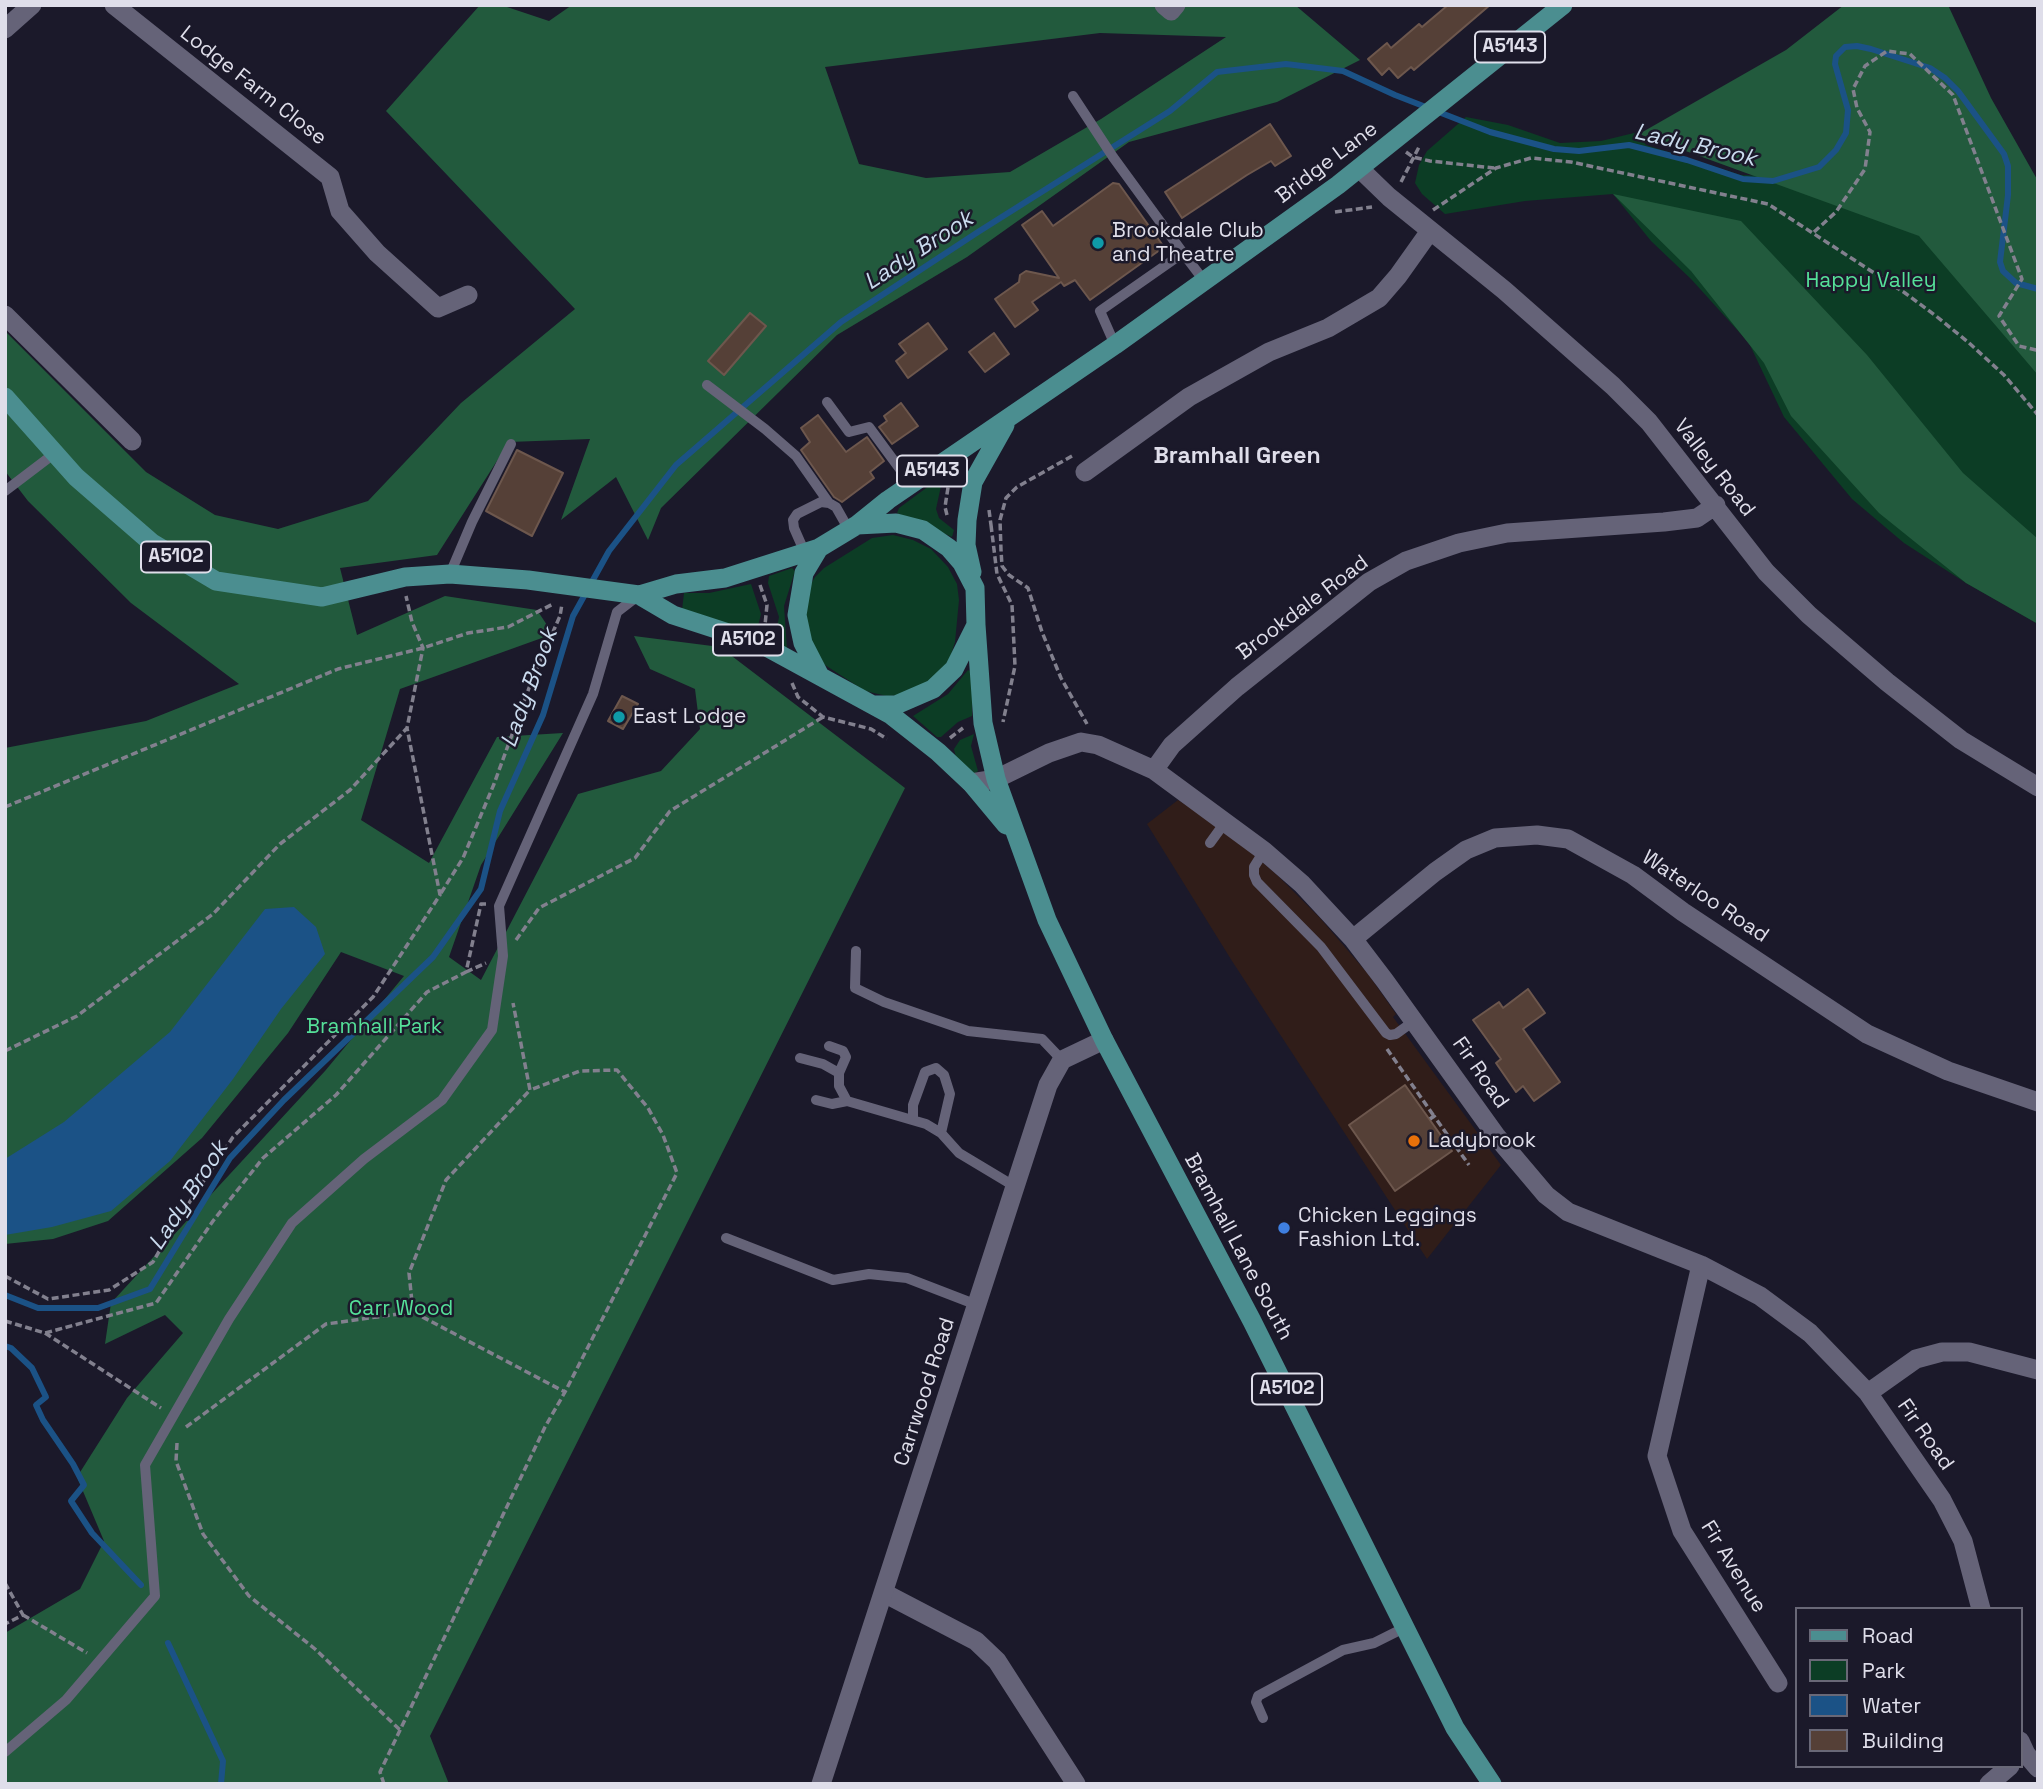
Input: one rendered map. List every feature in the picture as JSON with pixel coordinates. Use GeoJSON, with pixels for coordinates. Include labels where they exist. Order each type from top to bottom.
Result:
{"type":"FeatureCollection","features":[{"type":"Feature","properties":{"kind":"main road","name":"Bridge Lane"},"geometry":{"type":"LineString","coordinates":[[853,528],[888,500],[1205,282],[1360,169],[1415,136],[1458,88],[1563,5]]}},
{"type":"Feature","properties":{"kind":"main road","name":"A5102"},"geometry":{"type":"LineString","coordinates":[[5,397],[76,477],[152,542],[216,581],[323,597],[403,578],[450,574],[639,595],[676,584],[725,578],[812,551]]}},
{"type":"Feature","properties":{"kind":"main road","name":"Bridge Lane"},"geometry":{"type":"LineString","coordinates":[[975,588],[966,545],[967,520],[974,482],[1009,418]]}},
{"type":"Feature","properties":{"kind":"main road","name":"A5143"},"geometry":{"type":"LineString","coordinates":[[812,551],[853,528],[896,523],[923,530],[949,548],[962,564],[975,588],[976,625],[954,669],[933,689],[896,705],[874,705]]}},
{"type":"Feature","properties":{"kind":"main road"},"geometry":{"type":"LineString","coordinates":[[812,551],[804,573],[797,615],[803,643],[820,676],[874,705]]}},
{"type":"Feature","properties":{"kind":"main road","name":"A5102"},"geometry":{"type":"LineString","coordinates":[[639,595],[673,615],[759,643],[820,676]]}},
{"type":"Feature","properties":{"kind":"main road","name":"Bramhall Lane South"},"geometry":{"type":"LineString","coordinates":[[976,625],[983,723],[996,779],[1047,920],[1104,1040],[1252,1321],[1455,1728],[1492,1784]]}},
{"type":"Feature","properties":{"kind":"main road","name":"Bramhall Lane South"},"geometry":{"type":"LineString","coordinates":[[874,705],[938,752],[971,783],[1016,836]]}},
{"type":"Feature","properties":{"kind":"street"},"geometry":{"type":"LineString","coordinates":[[5,29],[32,5]]}},
{"type":"Feature","properties":{"kind":"street","name":"Lodge Farm Close"},"geometry":{"type":"LineString","coordinates":[[114,5],[330,177],[340,211],[377,253],[438,308],[468,295]]}},
{"type":"Feature","properties":{"kind":"street"},"geometry":{"type":"LineString","coordinates":[[1164,5],[1171,11],[1176,5]]}},
{"type":"Feature","properties":{"kind":"street","name":"Valley Road"},"geometry":{"type":"LineString","coordinates":[[1360,169],[1373,183],[1504,290],[1613,386],[1648,422],[1716,505],[1766,572],[1839,643],[1961,740],[2011,773],[2038,787]]}},
{"type":"Feature","properties":{"kind":"street"},"geometry":{"type":"LineString","coordinates":[[1085,472],[1189,397],[1269,352],[1328,328],[1379,298],[1430,231]]}},
{"type":"Feature","properties":{"kind":"street"},"geometry":{"type":"LineString","coordinates":[[5,315],[132,441]]}},
{"type":"Feature","properties":{"kind":"street","name":"Brookdale Road"},"geometry":{"type":"LineString","coordinates":[[1154,770],[1172,745],[1237,687],[1369,582],[1406,561],[1459,543],[1507,533],[1697,518],[1716,505]]}},
{"type":"Feature","properties":{"kind":"street","name":"Fir Road"},"geometry":{"type":"LineString","coordinates":[[971,783],[996,779],[1049,753],[1081,742],[1098,745],[1154,770],[1264,850],[1302,884],[1353,939],[1497,1137],[1546,1195],[1569,1212],[1595,1224],[1730,1279],[1810,1333],[1868,1393],[1942,1500],[1963,1541],[1980,1607]]}},
{"type":"Feature","properties":{"kind":"street","name":"Waterloo Road"},"geometry":{"type":"LineString","coordinates":[[1353,939],[1466,850],[1496,838],[1537,835],[1568,839],[1633,874],[1683,912],[1867,1034],[1948,1071],[2038,1102]]}},
{"type":"Feature","properties":{"kind":"street"},"geometry":{"type":"LineString","coordinates":[[1062,1060],[1104,1040]]}},
{"type":"Feature","properties":{"kind":"street","name":"Carrwood Road"},"geometry":{"type":"LineString","coordinates":[[821,1784],[1014,1186],[1048,1085],[1062,1060]]}},
{"type":"Feature","properties":{"kind":"street","name":"Fir Avenue"},"geometry":{"type":"LineString","coordinates":[[1701,1265],[1657,1456],[1682,1531],[1778,1683]]}},
{"type":"Feature","properties":{"kind":"street"},"geometry":{"type":"LineString","coordinates":[[1868,1393],[1916,1359],[1942,1352],[1969,1352],[2038,1370]]}},
{"type":"Feature","properties":{"kind":"street"},"geometry":{"type":"LineString","coordinates":[[884,1593],[976,1641],[997,1661],[1076,1784]]}},
{"type":"Feature","properties":{"kind":"street"},"geometry":{"type":"LineString","coordinates":[[1989,1784],[2008,1768]]}},
{"type":"Feature","properties":{"kind":"lane"},"geometry":{"type":"LineString","coordinates":[[1073,96],[1113,157],[1205,282]]}},
{"type":"Feature","properties":{"kind":"lane"},"geometry":{"type":"LineString","coordinates":[[1115,345],[1100,311],[1182,253]]}},
{"type":"Feature","properties":{"kind":"lane"},"geometry":{"type":"LineString","coordinates":[[707,385],[796,456],[829,503],[853,528]]}},
{"type":"Feature","properties":{"kind":"lane"},"geometry":{"type":"LineString","coordinates":[[827,402],[849,432],[869,427],[911,485]]}},
{"type":"Feature","properties":{"kind":"lane"},"geometry":{"type":"LineString","coordinates":[[450,574],[510,444]]}},
{"type":"Feature","properties":{"kind":"lane"},"geometry":{"type":"LineString","coordinates":[[5,491],[55,453]]}},
{"type":"Feature","properties":{"kind":"lane"},"geometry":{"type":"LineString","coordinates":[[812,551],[794,528],[793,520],[797,514],[821,502],[829,503]]}},
{"type":"Feature","properties":{"kind":"lane"},"geometry":{"type":"LineString","coordinates":[[5,1752],[66,1700],[155,1597],[145,1465],[229,1319],[292,1223],[364,1159],[442,1100],[492,1030],[503,956],[499,906],[593,694],[617,611],[639,595]]}},
{"type":"Feature","properties":{"kind":"lane"},"geometry":{"type":"LineString","coordinates":[[1210,843],[1226,821]]}},
{"type":"Feature","properties":{"kind":"lane"},"geometry":{"type":"LineString","coordinates":[[1264,850],[1254,867],[1257,882],[1321,947],[1386,1033],[1396,1034],[1415,1021]]}},
{"type":"Feature","properties":{"kind":"lane"},"geometry":{"type":"LineString","coordinates":[[856,951],[855,988],[884,1002],[968,1031],[1042,1040],[1062,1060]]}},
{"type":"Feature","properties":{"kind":"lane"},"geometry":{"type":"LineString","coordinates":[[829,1046],[843,1051],[846,1057],[839,1073],[839,1086],[847,1101]]}},
{"type":"Feature","properties":{"kind":"lane"},"geometry":{"type":"LineString","coordinates":[[800,1058],[823,1064],[839,1073]]}},
{"type":"Feature","properties":{"kind":"lane"},"geometry":{"type":"LineString","coordinates":[[914,1120],[913,1105],[925,1072],[936,1068],[944,1075],[950,1094],[941,1133]]}},
{"type":"Feature","properties":{"kind":"lane"},"geometry":{"type":"LineString","coordinates":[[816,1100],[832,1104],[847,1101],[926,1124],[941,1133],[959,1153],[1014,1186]]}},
{"type":"Feature","properties":{"kind":"lane"},"geometry":{"type":"LineString","coordinates":[[726,1238],[833,1280],[869,1274],[907,1278],[976,1305]]}},
{"type":"Feature","properties":{"kind":"lane"},"geometry":{"type":"LineString","coordinates":[[1263,1718],[1256,1702],[1258,1696],[1343,1650],[1374,1643],[1405,1627]]}},
{"type":"Feature","properties":{"kind":"path"},"geometry":{"type":"LineString","coordinates":[[1814,232],[1836,212],[1865,169],[1870,132],[1857,108],[1853,89],[1865,66],[1886,51],[1910,54],[1953,95],[2022,279],[1999,317],[2019,346],[2036,350],[2038,347]]}},
{"type":"Feature","properties":{"kind":"path"},"geometry":{"type":"LineString","coordinates":[[1396,189],[1415,136]]}},
{"type":"Feature","properties":{"kind":"path"},"geometry":{"type":"LineString","coordinates":[[1436,206],[1496,169],[1531,158],[1571,162],[1768,204],[1905,293],[1968,342],[2004,375],[2038,415]]}},
{"type":"Feature","properties":{"kind":"path"},"geometry":{"type":"LineString","coordinates":[[1430,161],[1496,169]]}},
{"type":"Feature","properties":{"kind":"path"},"geometry":{"type":"LineString","coordinates":[[1085,472],[1072,456],[1017,487],[1006,498],[1002,509],[1001,548],[1002,566],[1009,575],[1028,588],[1061,678],[1098,745]]}},
{"type":"Feature","properties":{"kind":"path"},"geometry":{"type":"LineString","coordinates":[[967,520],[983,520],[991,525],[997,574],[1012,605],[1015,666],[1003,722],[1007,733]]}},
{"type":"Feature","properties":{"kind":"path"},"geometry":{"type":"LineString","coordinates":[[994,548],[1001,548]]}},
{"type":"Feature","properties":{"kind":"path"},"geometry":{"type":"LineString","coordinates":[[755,570],[767,605],[765,625],[759,643]]}},
{"type":"Feature","properties":{"kind":"path"},"geometry":{"type":"LineString","coordinates":[[403,578],[412,622],[424,648],[407,728],[440,895]]}},
{"type":"Feature","properties":{"kind":"path"},"geometry":{"type":"LineString","coordinates":[[5,807],[338,669],[424,648],[468,633],[508,627],[563,598],[560,616],[533,677],[489,797],[463,858],[373,996],[233,1137],[153,1262],[109,1290],[48,1299],[5,1276]]}},
{"type":"Feature","properties":{"kind":"path"},"geometry":{"type":"LineString","coordinates":[[791,681],[798,697],[823,717],[871,729],[890,740]]}},
{"type":"Feature","properties":{"kind":"path"},"geometry":{"type":"LineString","coordinates":[[503,956],[539,908],[635,858],[670,811],[823,717]]}},
{"type":"Feature","properties":{"kind":"path"},"geometry":{"type":"LineString","coordinates":[[944,744],[970,725]]}},
{"type":"Feature","properties":{"kind":"path"},"geometry":{"type":"LineString","coordinates":[[5,1051],[77,1016],[214,914],[281,844],[349,790],[407,728]]}},
{"type":"Feature","properties":{"kind":"path"},"geometry":{"type":"LineString","coordinates":[[45,1333],[156,1303],[213,1221],[263,1158],[336,1095],[427,992],[466,972],[481,904],[499,906]]}},
{"type":"Feature","properties":{"kind":"path"},"geometry":{"type":"LineString","coordinates":[[511,996],[530,1090]]}},
{"type":"Feature","properties":{"kind":"path"},"geometry":{"type":"LineString","coordinates":[[1386,1048],[1432,1117],[1469,1165]]}},
{"type":"Feature","properties":{"kind":"path"},"geometry":{"type":"LineString","coordinates":[[384,1784],[380,1772],[545,1427],[677,1173],[663,1135],[648,1108],[617,1070],[580,1071],[530,1090],[446,1180],[408,1273],[413,1312]]}},
{"type":"Feature","properties":{"kind":"path"},"geometry":{"type":"LineString","coordinates":[[400,1730],[315,1649],[249,1595],[203,1534],[176,1461],[177,1433],[326,1324],[413,1312],[565,1392]]}},
{"type":"Feature","properties":{"kind":"path"},"geometry":{"type":"LineString","coordinates":[[5,1321],[45,1333],[173,1416]]}},
{"type":"Feature","properties":{"kind":"path"},"geometry":{"type":"LineString","coordinates":[[5,1583],[23,1615],[99,1661]]}},
{"type":"Feature","properties":{"kind":"path"},"geometry":{"type":"LineString","coordinates":[[5,1624],[23,1615]]}},
{"type":"Feature","properties":{"kind":"shaded area"},"geometry":{"type":"Polygon","coordinates":[[[1178,800],[1225,830],[1277,875],[1320,918],[1368,974],[1396,1014],[1393,1017],[1501,1165],[1427,1259],[1232,961],[1147,824],[1178,800]]]}},
{"type":"Feature","properties":{"kind":"green space","name":"Carr Wood"},"geometry":{"type":"Polygon","coordinates":[[[480,5],[501,5],[549,21],[572,5],[1164,5],[1171,11],[1191,5],[1295,5],[1360,60],[1277,102],[1129,142],[967,257],[837,335],[661,508],[648,540],[616,477],[561,520],[590,439],[509,442],[437,555],[340,568],[357,635],[445,596],[537,610],[553,634],[400,689],[361,820],[429,863],[497,737],[563,733],[481,865],[449,957],[481,980],[578,794],[661,771],[700,729],[695,689],[650,669],[634,636],[720,647],[905,788],[430,1736],[449,1784],[5,1784],[5,1633],[80,1589],[104,1541],[77,1477],[127,1398],[183,1333],[165,1315],[105,1344],[111,1303],[325,1071],[404,976],[341,952],[288,1033],[202,1138],[108,1221],[53,1239],[5,1244],[5,748],[146,721],[239,684],[131,603],[28,501],[5,471],[5,331],[146,472],[215,515],[278,529],[368,501],[461,403],[575,309],[386,111],[480,5]],[[1100,33],[825,67],[859,164],[926,178],[1010,172],[1101,119],[1226,37],[1100,33]]]}},
{"type":"Feature","properties":{"kind":"green space"},"geometry":{"type":"Polygon","coordinates":[[[1844,5],[1948,5],[1991,98],[2038,181],[2038,375],[1919,236],[1639,134],[1786,50],[1844,5]]]}},
{"type":"Feature","properties":{"kind":"green space","name":"Happy Valley"},"geometry":{"type":"Polygon","coordinates":[[[1466,117],[1508,125],[1560,143],[1601,141],[1638,132],[1646,145],[1741,175],[1772,176],[2038,284],[2038,624],[1966,583],[1904,543],[1852,499],[1784,417],[1749,343],[1691,279],[1651,241],[1613,194],[1525,201],[1445,214],[1422,194],[1415,183],[1419,165],[1427,151],[1466,117]]]}},
{"type":"Feature","properties":{"kind":"green space"},"geometry":{"type":"Polygon","coordinates":[[[1613,194],[1741,221],[1867,355],[1963,473],[2038,539],[2038,624],[1966,583],[1879,513],[1791,416],[1764,363],[1691,271],[1613,194]]]}},
{"type":"Feature","properties":{"kind":"green space"},"geometry":{"type":"Polygon","coordinates":[[[937,480],[941,486],[936,509],[939,518],[954,530],[952,537],[897,513],[899,508],[937,480]]]}},
{"type":"Feature","properties":{"kind":"green space"},"geometry":{"type":"Polygon","coordinates":[[[893,535],[913,540],[931,549],[948,567],[957,584],[959,600],[955,642],[950,658],[941,671],[931,682],[900,695],[887,696],[865,691],[825,665],[815,655],[804,629],[808,589],[815,577],[824,568],[872,538],[893,535]]]}},
{"type":"Feature","properties":{"kind":"green space"},"geometry":{"type":"Polygon","coordinates":[[[792,568],[795,571],[784,606],[787,649],[774,642],[779,617],[768,583],[769,576],[792,568]]]}},
{"type":"Feature","properties":{"kind":"green space"},"geometry":{"type":"Polygon","coordinates":[[[751,584],[761,614],[757,630],[752,632],[682,610],[684,593],[709,593],[751,584]]]}},
{"type":"Feature","properties":{"kind":"green space"},"geometry":{"type":"Polygon","coordinates":[[[968,670],[972,672],[972,716],[937,737],[913,716],[948,694],[968,670]]]}},
{"type":"Feature","properties":{"kind":"green space"},"geometry":{"type":"Polygon","coordinates":[[[974,734],[971,746],[978,771],[974,774],[956,758],[954,749],[960,740],[974,734]]]}},
{"type":"Feature","properties":{"kind":"water"},"geometry":{"type":"Polygon","coordinates":[[[294,907],[316,927],[325,954],[281,1009],[233,1079],[170,1161],[111,1211],[52,1227],[5,1235],[5,1159],[64,1122],[170,1032],[265,909],[294,907]]]}},
{"type":"Feature","properties":{"kind":"building"},"geometry":{"type":"Polygon","coordinates":[[[1448,5],[1490,5],[1414,70],[1411,67],[1398,78],[1389,68],[1382,75],[1368,59],[1387,43],[1391,48],[1419,24],[1422,27],[1448,5]]]}},
{"type":"Feature","properties":{"kind":"building"},"geometry":{"type":"Polygon","coordinates":[[[1270,124],[1291,156],[1275,166],[1271,161],[1182,218],[1165,192],[1270,124]]]}},
{"type":"Feature","properties":{"kind":"building","name":"Brookdale Club and Theatre"},"geometry":{"type":"Polygon","coordinates":[[[1113,183],[1119,184],[1164,247],[1090,300],[1075,280],[1064,286],[1061,282],[1032,302],[1038,310],[1015,327],[995,299],[1019,282],[1020,275],[1026,271],[1059,278],[1022,225],[1042,211],[1053,226],[1113,183]]]}},
{"type":"Feature","properties":{"kind":"building"},"geometry":{"type":"Polygon","coordinates":[[[750,313],[766,326],[724,375],[708,361],[750,313]]]}},
{"type":"Feature","properties":{"kind":"building"},"geometry":{"type":"Polygon","coordinates":[[[928,323],[947,349],[908,378],[896,361],[906,353],[899,344],[928,323]]]}},
{"type":"Feature","properties":{"kind":"building"},"geometry":{"type":"Polygon","coordinates":[[[994,333],[1009,354],[985,372],[969,352],[994,333]]]}},
{"type":"Feature","properties":{"kind":"building"},"geometry":{"type":"Polygon","coordinates":[[[901,403],[918,426],[892,444],[879,427],[887,421],[884,416],[901,403]]]}},
{"type":"Feature","properties":{"kind":"building"},"geometry":{"type":"Polygon","coordinates":[[[818,415],[846,452],[867,437],[884,461],[870,472],[874,478],[842,502],[834,497],[801,450],[810,442],[801,428],[818,415]]]}},
{"type":"Feature","properties":{"kind":"building"},"geometry":{"type":"Polygon","coordinates":[[[517,450],[563,473],[532,536],[486,511],[517,450]]]}},
{"type":"Feature","properties":{"kind":"building"},"geometry":{"type":"Polygon","coordinates":[[[622,696],[638,704],[623,729],[608,721],[622,696]]]}},
{"type":"Feature","properties":{"kind":"building"},"geometry":{"type":"Polygon","coordinates":[[[1528,989],[1545,1013],[1523,1029],[1560,1082],[1534,1101],[1523,1086],[1516,1092],[1496,1063],[1501,1059],[1473,1020],[1499,1002],[1503,1008],[1528,989]]]}},
{"type":"Feature","properties":{"kind":"building"},"geometry":{"type":"Polygon","coordinates":[[[1405,1085],[1452,1151],[1395,1191],[1349,1125],[1405,1085]]]}},
{"type":"Feature","properties":{"kind":"waterway","name":"Lady Brook"},"geometry":{"type":"LineString","coordinates":[[5,1295],[38,1308],[98,1308],[150,1289],[230,1158],[284,1100],[433,957],[481,889],[500,811],[543,715],[573,616],[609,551],[676,465],[841,322],[1170,111],[1217,72],[1286,64],[1343,71],[1395,95],[1490,132],[1554,149],[1579,151],[1629,145],[1687,160],[1743,179],[1773,181],[1819,167],[1836,150],[1846,133],[1848,110],[1835,64],[1836,56],[1845,47],[1871,49],[1930,68],[1945,78],[1958,91],[2004,154],[2008,166],[2008,195],[2000,262],[2003,271],[2016,283],[2038,289]]}},
{"type":"Feature","properties":{"kind":"waterway"},"geometry":{"type":"LineString","coordinates":[[5,1346],[11,1348],[32,1368],[46,1397],[36,1405],[84,1485],[71,1501],[92,1533],[141,1585]]}},
{"type":"Feature","properties":{"kind":"waterway"},"geometry":{"type":"LineString","coordinates":[[168,1643],[223,1761],[221,1784]]}},
{"type":"Feature","properties":{"kind":"place","name":"Brookdale Club and Theatre"},"geometry":{"type":"Point","coordinates":[1098,243]}},
{"type":"Feature","properties":{"kind":"place","name":"East Lodge"},"geometry":{"type":"Point","coordinates":[619,717]}},
{"type":"Feature","properties":{"kind":"place","name":"Ladybrook"},"geometry":{"type":"Point","coordinates":[1414,1141]}},
{"type":"Feature","properties":{"kind":"place","name":"Chicken Leggings Fashion Ltd."},"geometry":{"type":"Point","coordinates":[1284,1228]}},
{"type":"Feature","properties":{"kind":"district","name":"Bramhall Green"},"geometry":{"type":"Point","coordinates":[1237,457]}},
{"type":"Feature","properties":{"kind":"park label","name":"Bramhall Park"},"geometry":{"type":"Point","coordinates":[374,1027]}}]}
